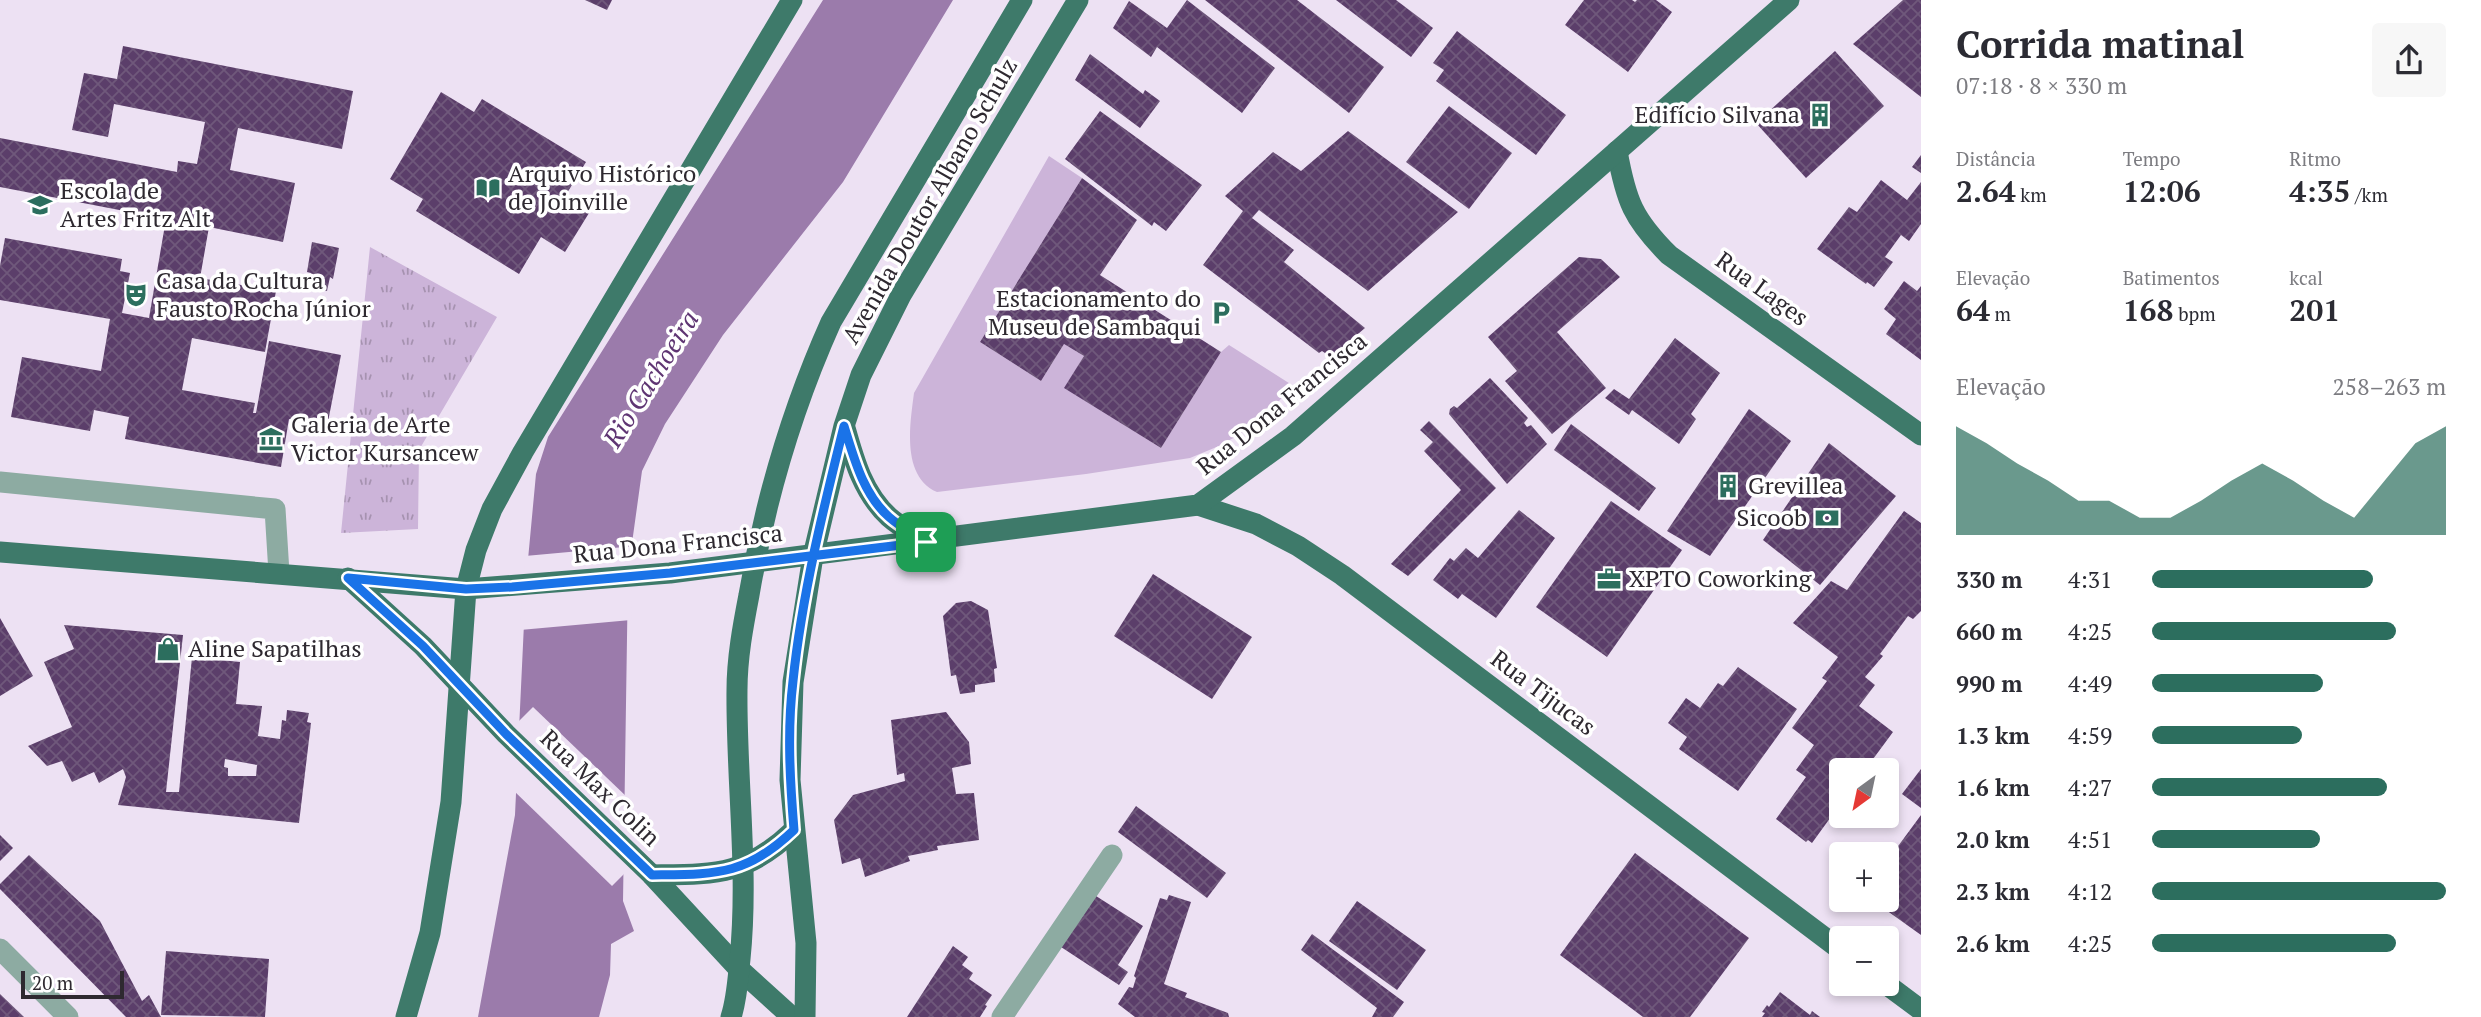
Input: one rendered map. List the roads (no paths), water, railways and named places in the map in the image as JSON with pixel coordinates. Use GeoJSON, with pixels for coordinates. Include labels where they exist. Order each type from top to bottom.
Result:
{"type":"FeatureCollection","features":[{"type":"Feature","properties":{"kind":"main road"},"geometry":{"type":"LineString","coordinates":[[406,1017],[430,933],[441,874],[451,803],[466,589],[476,550],[492,509],[523,452],[792,0]]}},
{"type":"Feature","properties":{"kind":"main road","name":"Avenida Doutor Albano Schulz"},"geometry":{"type":"LineString","coordinates":[[732,1017],[739,969],[744,898],[737,686],[741,638],[754,562],[793,418],[810,369],[831,322],[1022,0]]}},
{"type":"Feature","properties":{"kind":"main road","name":"Avenida Doutor Albano Schulz"},"geometry":{"type":"LineString","coordinates":[[805,1017],[806,943],[790,768],[793,682],[813,556],[844,426],[861,375],[901,295],[1078,0]]}},
{"type":"Feature","properties":{"kind":"main road","name":"Rua Dona Francisca"},"geometry":{"type":"LineString","coordinates":[[0,552],[466,589],[651,575],[926,542],[1198,505],[1293,436],[1789,0]]}},
{"type":"Feature","properties":{"kind":"main road","name":"Rua Lages"},"geometry":{"type":"LineString","coordinates":[[1617,151],[1624,190],[1636,216],[1651,237],[1670,255],[1921,435]]}},
{"type":"Feature","properties":{"kind":"main road"},"geometry":{"type":"LineString","coordinates":[[844,426],[857,468],[871,497],[889,517],[926,542]]}},
{"type":"Feature","properties":{"kind":"main road","name":"Rua Tijucas"},"geometry":{"type":"LineString","coordinates":[[1198,505],[1256,524],[1342,575],[1829,941]]}},
{"type":"Feature","properties":{"kind":"main road"},"geometry":{"type":"LineString","coordinates":[[348,578],[405,628],[459,686]]}},
{"type":"Feature","properties":{"kind":"main road","name":"Rua Max Colin"},"geometry":{"type":"LineString","coordinates":[[459,686],[645,867],[739,969],[792,1017]]}},
{"type":"Feature","properties":{"kind":"main road"},"geometry":{"type":"LineString","coordinates":[[645,867],[715,873],[758,860],[794,830]]}},
{"type":"Feature","properties":{"kind":"main road"},"geometry":{"type":"LineString","coordinates":[[1899,994],[1921,1010]]}},
{"type":"Feature","properties":{"kind":"street"},"geometry":{"type":"LineString","coordinates":[[0,482],[275,509],[279,573]]}},
{"type":"Feature","properties":{"kind":"street"},"geometry":{"type":"LineString","coordinates":[[1002,1017],[1112,855]]}},
{"type":"Feature","properties":{"kind":"street"},"geometry":{"type":"LineString","coordinates":[[0,949],[68,1017]]}},
{"type":"Feature","properties":{"kind":"water","name":"Rio Cachoeira"},"geometry":{"type":"Polygon","coordinates":[[[823,0],[953,0],[843,182],[723,335],[665,424],[642,471],[628,572],[623,901],[634,931],[611,944],[610,975],[599,1017],[478,1017],[515,815],[526,581],[536,474],[548,437],[823,0]]]}},
{"type":"Feature","properties":{"kind":"place","name":"Edifício Silvana"},"geometry":{"type":"Point","coordinates":[1820,115]}},
{"type":"Feature","properties":{"kind":"place","name":"Arquivo Histórico de Joinville"},"geometry":{"type":"Point","coordinates":[488,188]}},
{"type":"Feature","properties":{"kind":"place","name":"Escola de Artes Fritz Alt"},"geometry":{"type":"Point","coordinates":[40,205]}},
{"type":"Feature","properties":{"kind":"place","name":"Casa da Cultura Fausto Rocha Júnior"},"geometry":{"type":"Point","coordinates":[136,295]}},
{"type":"Feature","properties":{"kind":"place","name":"Estacionamento do Museu de Sambaqui"},"geometry":{"type":"Point","coordinates":[1221,313]}},
{"type":"Feature","properties":{"kind":"place","name":"Galeria de Arte Victor Kursancew"},"geometry":{"type":"Point","coordinates":[271,439]}},
{"type":"Feature","properties":{"kind":"place","name":"Grevillea"},"geometry":{"type":"Point","coordinates":[1728,486]}},
{"type":"Feature","properties":{"kind":"place","name":"Sicoob"},"geometry":{"type":"Point","coordinates":[1827,518]}},
{"type":"Feature","properties":{"kind":"place","name":"XPTO Coworking"},"geometry":{"type":"Point","coordinates":[1609,579]}},
{"type":"Feature","properties":{"kind":"place","name":"Aline Sapatilhas"},"geometry":{"type":"Point","coordinates":[168,649]}}]}
